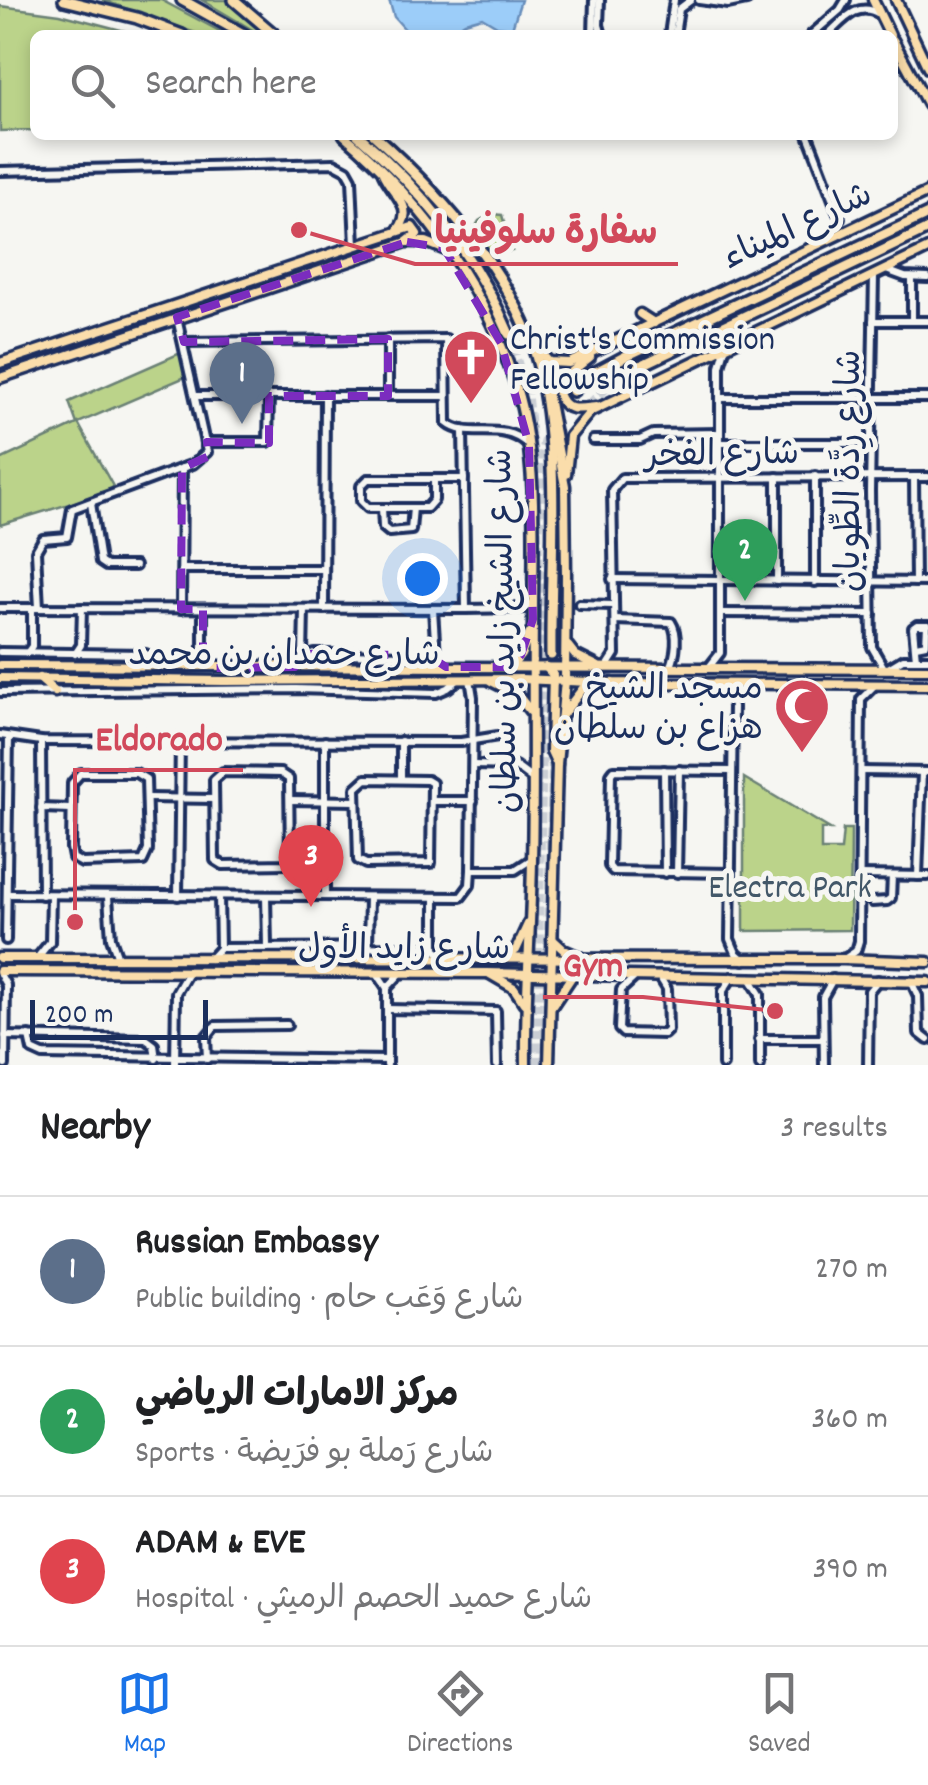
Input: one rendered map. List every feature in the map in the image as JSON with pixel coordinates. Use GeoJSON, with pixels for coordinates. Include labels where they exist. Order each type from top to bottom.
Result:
{"type":"FeatureCollection","features":[{"type":"Feature","properties":{"kind":"highway"},"geometry":{"type":"LineString","coordinates":[[64,0],[167,30]]}},
{"type":"Feature","properties":{"kind":"highway"},"geometry":{"type":"LineString","coordinates":[[182,0],[236,30]]}},
{"type":"Feature","properties":{"kind":"highway"},"geometry":{"type":"LineString","coordinates":[[234,0],[269,30]]}},
{"type":"Feature","properties":{"kind":"highway"},"geometry":{"type":"LineString","coordinates":[[363,140],[418,194],[453,237],[487,288],[510,334]]}},
{"type":"Feature","properties":{"kind":"highway","name":"شارع الشيخ زايد بن سلطان"},"geometry":{"type":"LineString","coordinates":[[380,140],[443,206],[486,260],[508,295],[541,374]]}},
{"type":"Feature","properties":{"kind":"highway"},"geometry":{"type":"LineString","coordinates":[[573,390],[626,356],[928,214]]}},
{"type":"Feature","properties":{"kind":"highway"},"geometry":{"type":"LineString","coordinates":[[622,374],[928,229]]}},
{"type":"Feature","properties":{"kind":"highway"},"geometry":{"type":"LineString","coordinates":[[541,374],[550,454],[551,655]]}},
{"type":"Feature","properties":{"kind":"main road"},"geometry":{"type":"LineString","coordinates":[[873,0],[888,30]]}},
{"type":"Feature","properties":{"kind":"main road"},"geometry":{"type":"LineString","coordinates":[[896,0],[928,68]]}},
{"type":"Feature","properties":{"kind":"main road"},"geometry":{"type":"LineString","coordinates":[[898,49],[928,105]]}},
{"type":"Feature","properties":{"kind":"main road","name":"شارع الشيخ زايد بن سلطان"},"geometry":{"type":"LineString","coordinates":[[350,140],[381,168],[453,256],[481,301],[520,402],[528,445],[533,600],[526,1065]]}},
{"type":"Feature","properties":{"kind":"main road"},"geometry":{"type":"LineString","coordinates":[[381,168],[406,211],[405,220],[395,233]]}},
{"type":"Feature","properties":{"kind":"main road","name":"شارع الميناء"},"geometry":{"type":"LineString","coordinates":[[529,341],[545,359],[560,364],[928,192]]}},
{"type":"Feature","properties":{"kind":"main road"},"geometry":{"type":"LineString","coordinates":[[0,363],[410,226],[416,230],[414,238],[401,244],[0,378]]}},
{"type":"Feature","properties":{"kind":"main road"},"geometry":{"type":"LineString","coordinates":[[401,244],[426,242],[453,256]]}},
{"type":"Feature","properties":{"kind":"main road"},"geometry":{"type":"LineString","coordinates":[[565,486],[570,436],[581,419],[600,406],[928,249]]}},
{"type":"Feature","properties":{"kind":"main road"},"geometry":{"type":"LineString","coordinates":[[640,314],[654,323]]}},
{"type":"Feature","properties":{"kind":"main road"},"geometry":{"type":"LineString","coordinates":[[600,406],[571,409],[563,404],[558,393],[568,375],[607,344]]}},
{"type":"Feature","properties":{"kind":"main road","name":"شارع الشيخ زايد بن سلطان"},"geometry":{"type":"LineString","coordinates":[[541,374],[552,411],[565,486],[565,681],[557,764],[550,1065]]}},
{"type":"Feature","properties":{"kind":"main road"},"geometry":{"type":"LineString","coordinates":[[511,667],[526,646],[532,619]]}},
{"type":"Feature","properties":{"kind":"main road"},"geometry":{"type":"LineString","coordinates":[[566,642],[575,654],[603,668]]}},
{"type":"Feature","properties":{"kind":"main road","name":"شارع حمدان بن محمد"},"geometry":{"type":"LineString","coordinates":[[0,664],[164,668],[928,668]]}},
{"type":"Feature","properties":{"kind":"main road"},"geometry":{"type":"LineString","coordinates":[[546,668],[552,672],[553,680],[551,750],[557,764]]}},
{"type":"Feature","properties":{"kind":"main road"},"geometry":{"type":"LineString","coordinates":[[39,678],[55,692]]}},
{"type":"Feature","properties":{"kind":"main road","name":"شارع حمدان بن محمد"},"geometry":{"type":"LineString","coordinates":[[0,679],[533,679],[928,685]]}},
{"type":"Feature","properties":{"kind":"main road"},"geometry":{"type":"LineString","coordinates":[[482,679],[517,694],[528,706],[532,722]]}},
{"type":"Feature","properties":{"kind":"main road"},"geometry":{"type":"LineString","coordinates":[[210,691],[224,681]]}},
{"type":"Feature","properties":{"kind":"main road"},"geometry":{"type":"LineString","coordinates":[[562,717],[588,682]]}},
{"type":"Feature","properties":{"kind":"main road"},"geometry":{"type":"LineString","coordinates":[[496,960],[516,950],[531,915]]}},
{"type":"Feature","properties":{"kind":"main road"},"geometry":{"type":"LineString","coordinates":[[552,938],[570,954],[591,960]]}},
{"type":"Feature","properties":{"kind":"main road","name":"شارع زايد الأول"},"geometry":{"type":"LineString","coordinates":[[0,958],[928,962]]}},
{"type":"Feature","properties":{"kind":"main road"},"geometry":{"type":"LineString","coordinates":[[486,972],[514,988],[526,1006]]}},
{"type":"Feature","properties":{"kind":"main road","name":"شارع زايد الأول"},"geometry":{"type":"LineString","coordinates":[[0,973],[486,972],[928,982]]}},
{"type":"Feature","properties":{"kind":"main road"},"geometry":{"type":"LineString","coordinates":[[550,1010],[572,976]]}},
{"type":"Feature","properties":{"kind":"street"},"geometry":{"type":"LineString","coordinates":[[594,30],[597,0]]}},
{"type":"Feature","properties":{"kind":"street"},"geometry":{"type":"LineString","coordinates":[[597,0],[600,30]]}},
{"type":"Feature","properties":{"kind":"street"},"geometry":{"type":"LineString","coordinates":[[672,30],[674,0]]}},
{"type":"Feature","properties":{"kind":"street"},"geometry":{"type":"LineString","coordinates":[[673,30],[679,9],[690,0]]}},
{"type":"Feature","properties":{"kind":"street"},"geometry":{"type":"LineString","coordinates":[[699,0],[728,4],[747,0]]}},
{"type":"Feature","properties":{"kind":"street"},"geometry":{"type":"LineString","coordinates":[[818,30],[846,0]]}},
{"type":"Feature","properties":{"kind":"street"},"geometry":{"type":"LineString","coordinates":[[832,30],[863,8],[880,14]]}},
{"type":"Feature","properties":{"kind":"street"},"geometry":{"type":"LineString","coordinates":[[836,14],[842,22]]}},
{"type":"Feature","properties":{"kind":"street"},"geometry":{"type":"LineString","coordinates":[[810,140],[840,218]]}},
{"type":"Feature","properties":{"kind":"street"},"geometry":{"type":"LineString","coordinates":[[0,171],[339,164],[352,179],[355,246]]}},
{"type":"Feature","properties":{"kind":"street"},"geometry":{"type":"LineString","coordinates":[[886,270],[928,278]]}},
{"type":"Feature","properties":{"kind":"street","name":"شارع رِدَّة الطِّويان"},"geometry":{"type":"LineString","coordinates":[[872,650],[874,276]]}},
{"type":"Feature","properties":{"kind":"street"},"geometry":{"type":"LineString","coordinates":[[912,278],[912,320]]}},
{"type":"Feature","properties":{"kind":"street"},"geometry":{"type":"LineString","coordinates":[[855,285],[872,292]]}},
{"type":"Feature","properties":{"kind":"street"},"geometry":{"type":"LineString","coordinates":[[27,654],[32,646],[38,544],[47,538],[66,537],[72,508],[204,458],[208,442],[177,317]]}},
{"type":"Feature","properties":{"kind":"street"},"geometry":{"type":"LineString","coordinates":[[873,320],[928,320]]}},
{"type":"Feature","properties":{"kind":"street"},"geometry":{"type":"LineString","coordinates":[[388,339],[388,396]]}},
{"type":"Feature","properties":{"kind":"street"},"geometry":{"type":"LineString","coordinates":[[184,342],[446,339],[447,423],[463,430],[506,431],[528,445]]}},
{"type":"Feature","properties":{"kind":"street"},"geometry":{"type":"LineString","coordinates":[[726,345],[720,372],[720,653],[730,668]]}},
{"type":"Feature","properties":{"kind":"street"},"geometry":{"type":"LineString","coordinates":[[701,357],[720,372]]}},
{"type":"Feature","properties":{"kind":"street"},"geometry":{"type":"LineString","coordinates":[[196,396],[445,393]]}},
{"type":"Feature","properties":{"kind":"street"},"geometry":{"type":"LineString","coordinates":[[208,442],[268,442],[270,396]]}},
{"type":"Feature","properties":{"kind":"street"},"geometry":{"type":"LineString","coordinates":[[324,609],[325,396]]}},
{"type":"Feature","properties":{"kind":"street"},"geometry":{"type":"LineString","coordinates":[[720,398],[928,398]]}},
{"type":"Feature","properties":{"kind":"street"},"geometry":{"type":"LineString","coordinates":[[463,430],[466,609]]}},
{"type":"Feature","properties":{"kind":"street"},"geometry":{"type":"LineString","coordinates":[[593,440],[720,433]]}},
{"type":"Feature","properties":{"kind":"street"},"geometry":{"type":"LineString","coordinates":[[720,443],[871,443]]}},
{"type":"Feature","properties":{"kind":"street"},"geometry":{"type":"LineString","coordinates":[[182,468],[182,609]]}},
{"type":"Feature","properties":{"kind":"street"},"geometry":{"type":"LineString","coordinates":[[815,476],[816,582]]}},
{"type":"Feature","properties":{"kind":"street"},"geometry":{"type":"LineString","coordinates":[[914,476],[915,582]]}},
{"type":"Feature","properties":{"kind":"street","name":"شارع الفخر"},"geometry":{"type":"LineString","coordinates":[[616,654],[612,490],[622,478],[928,477]]}},
{"type":"Feature","properties":{"kind":"street"},"geometry":{"type":"LineString","coordinates":[[777,478],[777,581]]}},
{"type":"Feature","properties":{"kind":"street"},"geometry":{"type":"LineString","coordinates":[[434,480],[432,505],[368,508],[362,504],[360,486],[365,480],[464,479]]}},
{"type":"Feature","properties":{"kind":"street"},"geometry":{"type":"LineString","coordinates":[[91,503],[100,562],[106,566],[135,566]]}},
{"type":"Feature","properties":{"kind":"street"},"geometry":{"type":"LineString","coordinates":[[382,508],[383,527],[392,532],[411,530],[413,508]]}},
{"type":"Feature","properties":{"kind":"street"},"geometry":{"type":"LineString","coordinates":[[182,569],[324,570]]}},
{"type":"Feature","properties":{"kind":"street"},"geometry":{"type":"LineString","coordinates":[[612,580],[928,582]]}},
{"type":"Feature","properties":{"kind":"street"},"geometry":{"type":"LineString","coordinates":[[0,608],[466,609],[526,608],[533,600]]}},
{"type":"Feature","properties":{"kind":"street"},"geometry":{"type":"LineString","coordinates":[[579,604],[612,605]]}},
{"type":"Feature","properties":{"kind":"street"},"geometry":{"type":"LineString","coordinates":[[75,654],[80,646],[82,608]]}},
{"type":"Feature","properties":{"kind":"street"},"geometry":{"type":"LineString","coordinates":[[194,668],[203,648],[203,609]]}},
{"type":"Feature","properties":{"kind":"street"},"geometry":{"type":"LineString","coordinates":[[303,657],[304,609]]}},
{"type":"Feature","properties":{"kind":"street"},"geometry":{"type":"LineString","coordinates":[[433,609],[436,657]]}},
{"type":"Feature","properties":{"kind":"street"},"geometry":{"type":"LineString","coordinates":[[720,612],[872,614]]}},
{"type":"Feature","properties":{"kind":"street"},"geometry":{"type":"LineString","coordinates":[[616,620],[671,622],[675,626],[676,656],[682,668]]}},
{"type":"Feature","properties":{"kind":"street"},"geometry":{"type":"LineString","coordinates":[[916,646],[926,644],[927,625],[914,627],[916,659]]}},
{"type":"Feature","properties":{"kind":"street"},"geometry":{"type":"LineString","coordinates":[[203,648],[212,668]]}},
{"type":"Feature","properties":{"kind":"street"},"geometry":{"type":"LineString","coordinates":[[861,668],[872,650],[886,668],[899,660],[928,660]]}},
{"type":"Feature","properties":{"kind":"street"},"geometry":{"type":"LineString","coordinates":[[0,652],[146,654],[164,668]]}},
{"type":"Feature","properties":{"kind":"street"},"geometry":{"type":"LineString","coordinates":[[709,668],[720,653]]}},
{"type":"Feature","properties":{"kind":"street","name":"شارع حمدان بن محمد"},"geometry":{"type":"LineString","coordinates":[[295,666],[303,657],[315,654],[436,657],[446,666]]}},
{"type":"Feature","properties":{"kind":"street"},"geometry":{"type":"LineString","coordinates":[[603,668],[616,654],[628,668]]}},
{"type":"Feature","properties":{"kind":"street"},"geometry":{"type":"LineString","coordinates":[[670,668],[676,656]]}},
{"type":"Feature","properties":{"kind":"street"},"geometry":{"type":"LineString","coordinates":[[8,894],[456,898],[465,894],[472,870],[474,696],[470,679]]}},
{"type":"Feature","properties":{"kind":"street"},"geometry":{"type":"LineString","coordinates":[[0,692],[436,693],[458,680]]}},
{"type":"Feature","properties":{"kind":"street"},"geometry":{"type":"LineString","coordinates":[[722,684],[732,702],[730,938],[736,953],[745,960]]}},
{"type":"Feature","properties":{"kind":"street"},"geometry":{"type":"LineString","coordinates":[[732,702],[744,684]]}},
{"type":"Feature","properties":{"kind":"street"},"geometry":{"type":"LineString","coordinates":[[842,959],[856,951],[859,941],[861,699],[847,684]]}},
{"type":"Feature","properties":{"kind":"street"},"geometry":{"type":"LineString","coordinates":[[861,699],[876,684]]}},
{"type":"Feature","properties":{"kind":"street"},"geometry":{"type":"LineString","coordinates":[[0,734],[40,741],[401,741],[498,736]]}},
{"type":"Feature","properties":{"kind":"street"},"geometry":{"type":"LineString","coordinates":[[6,940],[4,774],[9,737]]}},
{"type":"Feature","properties":{"kind":"street"},"geometry":{"type":"LineString","coordinates":[[40,741],[42,895]]}},
{"type":"Feature","properties":{"kind":"street"},"geometry":{"type":"LineString","coordinates":[[178,896],[180,741]]}},
{"type":"Feature","properties":{"kind":"street"},"geometry":{"type":"LineString","coordinates":[[325,741],[325,896]]}},
{"type":"Feature","properties":{"kind":"street"},"geometry":{"type":"LineString","coordinates":[[400,779],[401,741]]}},
{"type":"Feature","properties":{"kind":"street"},"geometry":{"type":"LineString","coordinates":[[514,766],[531,753]]}},
{"type":"Feature","properties":{"kind":"street"},"geometry":{"type":"LineString","coordinates":[[474,765],[514,766],[531,778]]}},
{"type":"Feature","properties":{"kind":"street"},"geometry":{"type":"LineString","coordinates":[[730,873],[613,870],[609,866],[614,770],[731,771]]}},
{"type":"Feature","properties":{"kind":"street"},"geometry":{"type":"LineString","coordinates":[[664,770],[665,873]]}},
{"type":"Feature","properties":{"kind":"street"},"geometry":{"type":"LineString","coordinates":[[677,873],[679,770]]}},
{"type":"Feature","properties":{"kind":"street"},"geometry":{"type":"LineString","coordinates":[[223,772],[280,773],[290,782],[288,862],[223,865],[214,856],[214,798],[214,780],[223,772]]}},
{"type":"Feature","properties":{"kind":"street"},"geometry":{"type":"LineString","coordinates":[[860,772],[925,772],[918,876]]}},
{"type":"Feature","properties":{"kind":"street"},"geometry":{"type":"LineString","coordinates":[[81,773],[140,774],[147,783],[148,798],[148,853],[137,863],[76,860],[71,852],[72,783],[81,773]]}},
{"type":"Feature","properties":{"kind":"street"},"geometry":{"type":"LineString","coordinates":[[363,780],[431,782],[434,801],[433,857],[429,864],[366,864],[358,860],[356,801],[358,785],[363,780]]}},
{"type":"Feature","properties":{"kind":"street"},"geometry":{"type":"LineString","coordinates":[[148,798],[214,798]]}},
{"type":"Feature","properties":{"kind":"street"},"geometry":{"type":"LineString","coordinates":[[290,800],[356,801]]}},
{"type":"Feature","properties":{"kind":"street"},"geometry":{"type":"LineString","coordinates":[[434,801],[473,802]]}},
{"type":"Feature","properties":{"kind":"street"},"geometry":{"type":"LineString","coordinates":[[41,808],[71,809]]}},
{"type":"Feature","properties":{"kind":"street"},"geometry":{"type":"LineString","coordinates":[[472,870],[515,870],[532,858]]}},
{"type":"Feature","properties":{"kind":"street"},"geometry":{"type":"LineString","coordinates":[[860,875],[928,876]]}},
{"type":"Feature","properties":{"kind":"street"},"geometry":{"type":"LineString","coordinates":[[872,902],[891,898],[892,876]]}},
{"type":"Feature","properties":{"kind":"street"},"geometry":{"type":"LineString","coordinates":[[36,959],[50,942],[51,895]]}},
{"type":"Feature","properties":{"kind":"street"},"geometry":{"type":"LineString","coordinates":[[108,896],[111,938],[119,959]]}},
{"type":"Feature","properties":{"kind":"street"},"geometry":{"type":"LineString","coordinates":[[210,959],[220,948],[220,896]]}},
{"type":"Feature","properties":{"kind":"street"},"geometry":{"type":"LineString","coordinates":[[266,896],[267,946]]}},
{"type":"Feature","properties":{"kind":"street"},"geometry":{"type":"LineString","coordinates":[[368,948],[369,897]]}},
{"type":"Feature","properties":{"kind":"street"},"geometry":{"type":"LineString","coordinates":[[434,898],[435,948]]}},
{"type":"Feature","properties":{"kind":"street"},"geometry":{"type":"LineString","coordinates":[[718,960],[730,938]]}},
{"type":"Feature","properties":{"kind":"street"},"geometry":{"type":"LineString","coordinates":[[859,941],[875,960]]}},
{"type":"Feature","properties":{"kind":"street"},"geometry":{"type":"LineString","coordinates":[[220,948],[435,948],[451,960]]}},
{"type":"Feature","properties":{"kind":"street"},"geometry":{"type":"LineString","coordinates":[[162,972],[170,978],[176,992],[175,1062]]}},
{"type":"Feature","properties":{"kind":"street"},"geometry":{"type":"LineString","coordinates":[[176,992],[188,972]]}},
{"type":"Feature","properties":{"kind":"street"},"geometry":{"type":"LineString","coordinates":[[0,973],[6,985],[6,1065]]}},
{"type":"Feature","properties":{"kind":"street"},"geometry":{"type":"LineString","coordinates":[[377,973],[388,988]]}},
{"type":"Feature","properties":{"kind":"street"},"geometry":{"type":"LineString","coordinates":[[30,1036],[30,1046],[39,1054],[175,1062],[387,1062],[388,988],[400,974]]}},
{"type":"Feature","properties":{"kind":"street"},"geometry":{"type":"LineString","coordinates":[[609,976],[621,990],[620,1031],[664,1034],[668,1030],[667,989],[659,976]]}},
{"type":"Feature","properties":{"kind":"street"},"geometry":{"type":"LineString","coordinates":[[621,990],[636,976]]}},
{"type":"Feature","properties":{"kind":"street"},"geometry":{"type":"LineString","coordinates":[[667,989],[678,976]]}},
{"type":"Feature","properties":{"kind":"street"},"geometry":{"type":"LineString","coordinates":[[713,976],[723,991],[723,1065]]}},
{"type":"Feature","properties":{"kind":"street"},"geometry":{"type":"LineString","coordinates":[[723,991],[733,976]]}},
{"type":"Feature","properties":{"kind":"street"},"geometry":{"type":"LineString","coordinates":[[749,977],[760,994],[760,1065]]}},
{"type":"Feature","properties":{"kind":"street"},"geometry":{"type":"LineString","coordinates":[[857,979],[868,991]]}},
{"type":"Feature","properties":{"kind":"street"},"geometry":{"type":"LineString","coordinates":[[824,1065],[823,996],[833,980]]}},
{"type":"Feature","properties":{"kind":"street"},"geometry":{"type":"LineString","coordinates":[[868,1065],[868,991],[878,980]]}},
{"type":"Feature","properties":{"kind":"street"},"geometry":{"type":"LineString","coordinates":[[910,980],[918,996],[919,1033],[928,1040]]}},
{"type":"Feature","properties":{"kind":"street"},"geometry":{"type":"LineString","coordinates":[[387,1009],[496,1011],[497,1065]]}},
{"type":"Feature","properties":{"kind":"street"},"geometry":{"type":"LineString","coordinates":[[206,1059],[206,1037],[215,1026],[287,1025]]}},
{"type":"Feature","properties":{"kind":"street"},"geometry":{"type":"LineString","coordinates":[[6,1036],[146,1039],[154,1045],[156,1059]]}},
{"type":"Feature","properties":{"kind":"street"},"geometry":{"type":"LineString","coordinates":[[760,1039],[823,1039]]}},
{"type":"Feature","properties":{"kind":"highlighted area"},"geometry":{"type":"Polygon","coordinates":[[[407,242],[444,248],[501,343],[529,445],[533,619],[521,655],[511,667],[446,667],[428,655],[301,654],[295,667],[212,668],[203,648],[203,609],[181,609],[182,468],[209,456],[207,442],[269,443],[269,396],[388,396],[388,339],[184,342],[177,317],[407,242]]]}},
{"type":"Feature","properties":{"kind":"green space"},"geometry":{"type":"Polygon","coordinates":[[[102,0],[161,0],[218,30],[187,30],[102,0]]]}},
{"type":"Feature","properties":{"kind":"green space"},"geometry":{"type":"Polygon","coordinates":[[[202,0],[229,0],[264,30],[253,30],[202,0]]]}},
{"type":"Feature","properties":{"kind":"green space"},"geometry":{"type":"Polygon","coordinates":[[[0,6],[60,14],[121,30],[30,30],[30,130],[0,131],[0,6]]]}},
{"type":"Feature","properties":{"kind":"green space"},"geometry":{"type":"Polygon","coordinates":[[[491,214],[502,215],[512,251],[488,253],[475,228],[491,214]]]}},
{"type":"Feature","properties":{"kind":"green space"},"geometry":{"type":"Polygon","coordinates":[[[185,351],[190,375],[78,423],[115,490],[0,525],[0,460],[77,424],[69,402],[185,351]]]}},
{"type":"Feature","properties":{"kind":"green space","name":"Electra Park"},"geometry":{"type":"Polygon","coordinates":[[[744,778],[830,829],[821,829],[821,850],[841,850],[843,829],[851,829],[850,930],[744,931],[744,778]]]}},
{"type":"Feature","properties":{"kind":"green space"},"geometry":{"type":"Polygon","coordinates":[[[0,963],[519,965],[519,969],[71,969],[0,968],[0,963]]]}},
{"type":"Feature","properties":{"kind":"water"},"geometry":{"type":"Polygon","coordinates":[[[389,0],[521,0],[512,28],[497,26],[482,17],[452,30],[406,30],[394,17],[389,0]]]}},
{"type":"Feature","properties":{"kind":"tunnel"},"geometry":{"type":"LineString","coordinates":[[509,334],[527,394],[534,463]]}},
{"type":"Feature","properties":{"kind":"tunnel"},"geometry":{"type":"LineString","coordinates":[[567,438],[587,406],[621,375]]}},
{"type":"Feature","properties":{"kind":"tunnel"},"geometry":{"type":"LineString","coordinates":[[539,528],[544,441],[559,409],[573,391]]}},
{"type":"Feature","properties":{"kind":"tunnel"},"geometry":{"type":"LineString","coordinates":[[536,1065],[544,662],[537,523]]}},
{"type":"Feature","properties":{"kind":"tunnel"},"geometry":{"type":"LineString","coordinates":[[555,727],[562,548]]}},
{"type":"Feature","properties":{"kind":"tunnel"},"geometry":{"type":"LineString","coordinates":[[544,1065],[553,753]]}},
{"type":"Feature","properties":{"kind":"place","name":"سفارة سلوفينيا"},"geometry":{"type":"Point","coordinates":[299,230]}},
{"type":"Feature","properties":{"kind":"place","name":"Christ's Commission Fellowship"},"geometry":{"type":"Point","coordinates":[471,406]}},
{"type":"Feature","properties":{"kind":"place","name":"Russian Embassy"},"geometry":{"type":"Point","coordinates":[242,424]}},
{"type":"Feature","properties":{"kind":"place","name":"مركز الامارات الرياضي"},"geometry":{"type":"Point","coordinates":[745,601]}},
{"type":"Feature","properties":{"kind":"place","name":"مسجد الشيخ هزاع بن سلطان"},"geometry":{"type":"Point","coordinates":[802,755]}},
{"type":"Feature","properties":{"kind":"place","name":"ADAM & EVE"},"geometry":{"type":"Point","coordinates":[311,907]}},
{"type":"Feature","properties":{"kind":"place","name":"Eldorado"},"geometry":{"type":"Point","coordinates":[75,922]}},
{"type":"Feature","properties":{"kind":"place","name":"Gym"},"geometry":{"type":"Point","coordinates":[775,1011]}}]}
